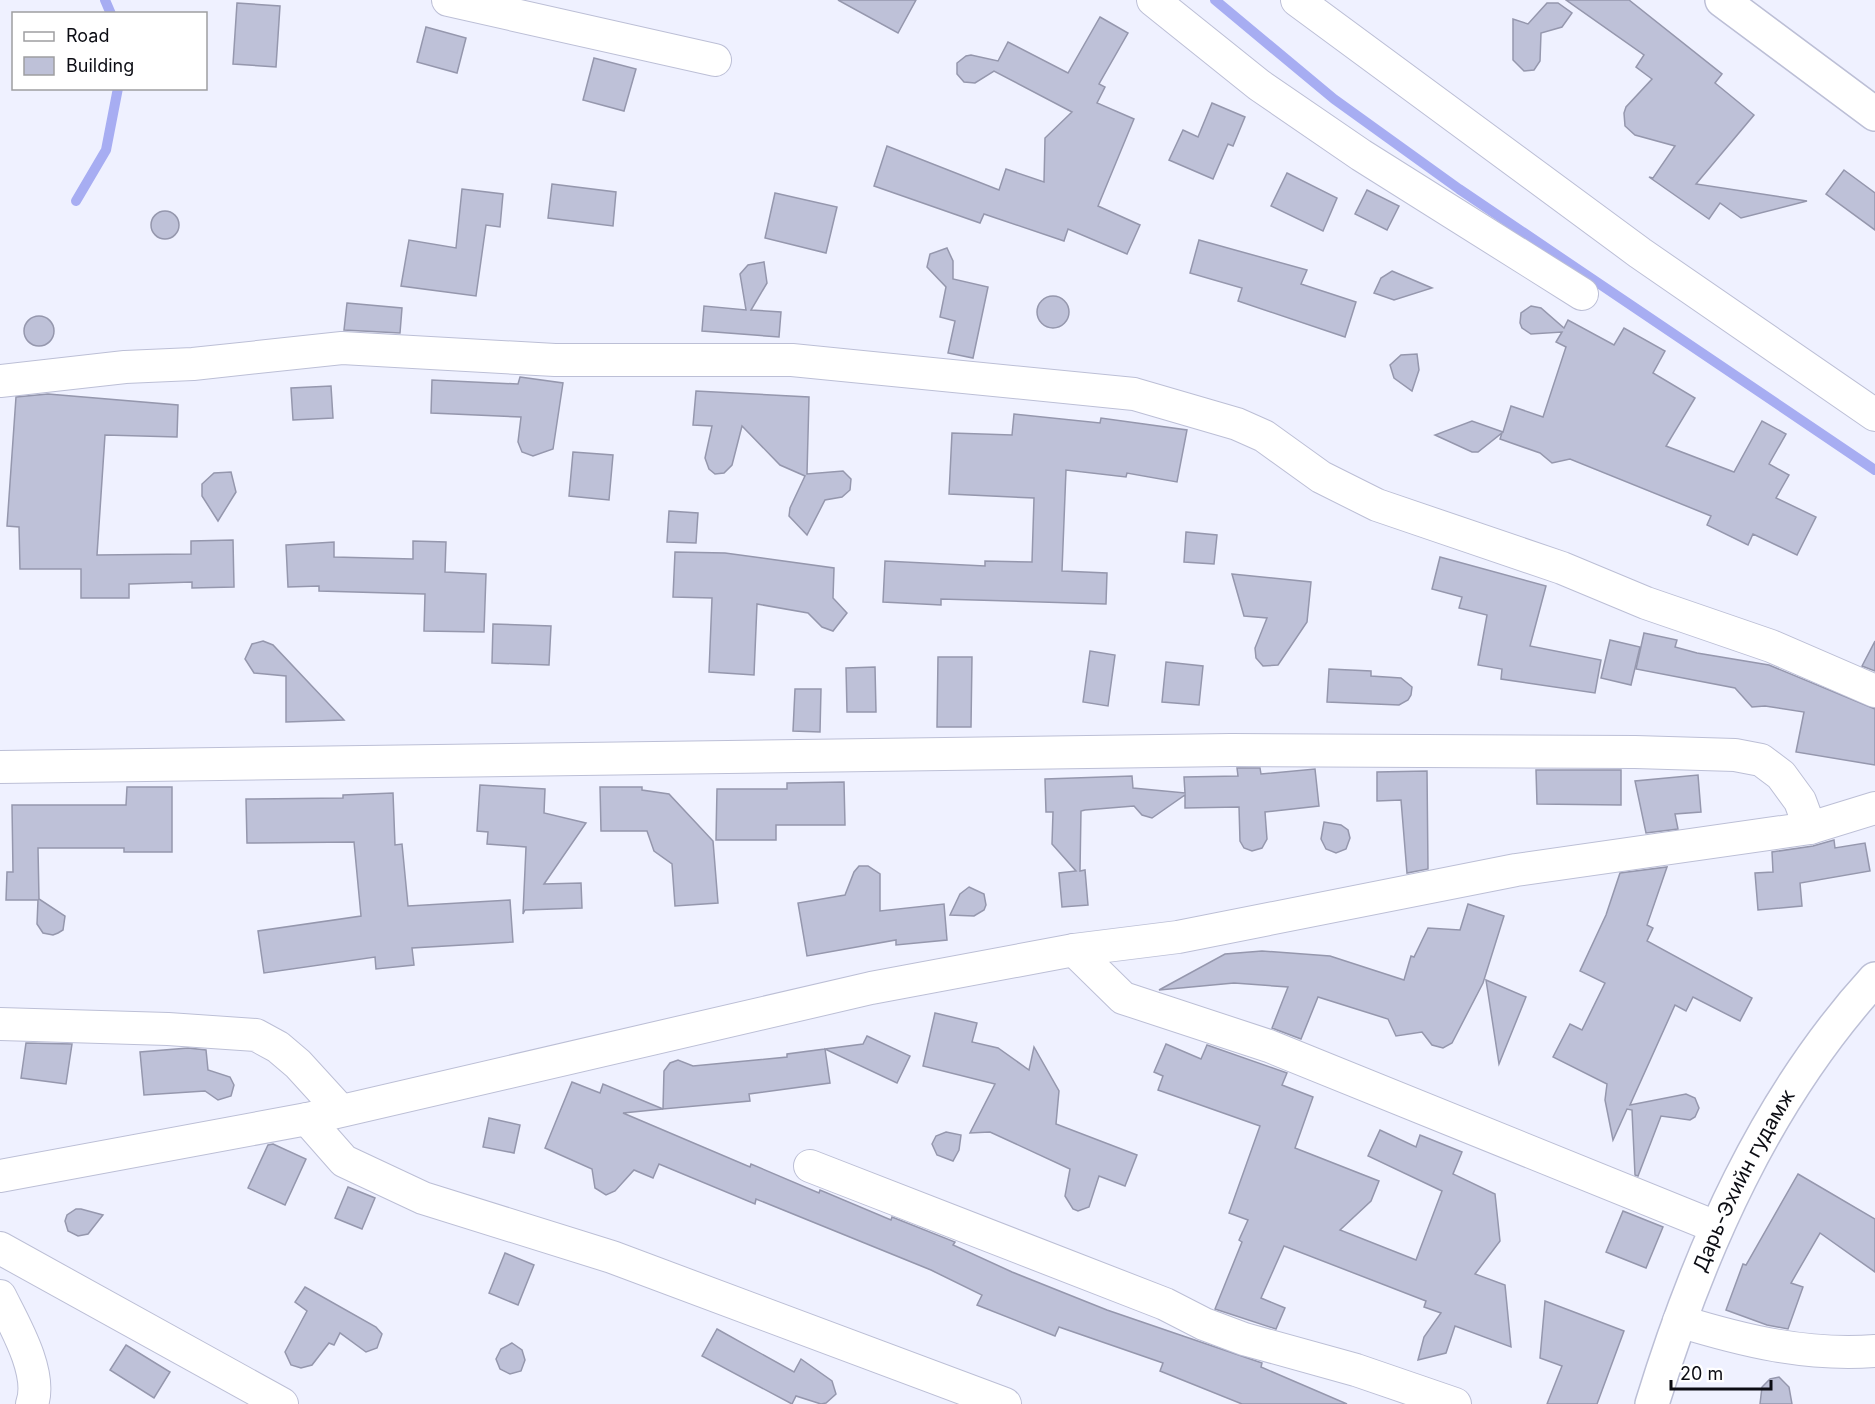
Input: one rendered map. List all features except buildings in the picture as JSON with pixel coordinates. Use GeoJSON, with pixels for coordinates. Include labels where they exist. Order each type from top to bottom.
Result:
{"type":"FeatureCollection","features":[{"type":"Feature","properties":{"kind":"main road"},"geometry":{"type":"LineString","coordinates":[[1722,0],[1875,114]]}},
{"type":"Feature","properties":{"kind":"main road","name":"Дарь-Эхийн гудамж"},"geometry":{"type":"LineString","coordinates":[[1652,1404],[1679,1321],[1716,1227],[1749,1161],[1788,1096],[1841,1020],[1875,979]]}},
{"type":"Feature","properties":{"kind":"street"},"geometry":{"type":"LineString","coordinates":[[448,0],[715,60]]}},
{"type":"Feature","properties":{"kind":"street"},"geometry":{"type":"LineString","coordinates":[[1153,0],[1259,85],[1351,149],[1582,294]]}},
{"type":"Feature","properties":{"kind":"street"},"geometry":{"type":"LineString","coordinates":[[1297,0],[1640,253],[1875,415]]}},
{"type":"Feature","properties":{"kind":"street"},"geometry":{"type":"LineString","coordinates":[[0,381],[125,367],[193,364],[342,348],[555,360],[792,360],[1134,394],[1237,424],[1264,436],[1321,477],[1377,505],[1562,568],[1646,603],[1771,646],[1875,691]]}},
{"type":"Feature","properties":{"kind":"street"},"geometry":{"type":"LineString","coordinates":[[0,767],[1231,750],[1724,754],[1761,760],[1781,775],[1800,801],[1810,828]]}},
{"type":"Feature","properties":{"kind":"street"},"geometry":{"type":"LineString","coordinates":[[0,1176],[307,1119],[647,1043],[871,988],[1074,950],[1178,937],[1516,870],[1810,828],[1875,808]]}},
{"type":"Feature","properties":{"kind":"street"},"geometry":{"type":"LineString","coordinates":[[1074,950],[1123,998],[1269,1046],[1716,1227]]}},
{"type":"Feature","properties":{"kind":"street"},"geometry":{"type":"LineString","coordinates":[[0,1024],[168,1029],[256,1035],[278,1047],[298,1064],[340,1110]]}},
{"type":"Feature","properties":{"kind":"street"},"geometry":{"type":"LineString","coordinates":[[307,1119],[344,1161],[423,1198],[612,1257],[1005,1404]]}},
{"type":"Feature","properties":{"kind":"street"},"geometry":{"type":"LineString","coordinates":[[810,1166],[1165,1304],[1234,1336],[1356,1370],[1455,1404]]}},
{"type":"Feature","properties":{"kind":"street"},"geometry":{"type":"LineString","coordinates":[[0,1248],[282,1404]]}},
{"type":"Feature","properties":{"kind":"street"},"geometry":{"type":"LineString","coordinates":[[0,1296],[21,1339],[35,1380],[39,1401]]}},
{"type":"Feature","properties":{"kind":"street"},"geometry":{"type":"LineString","coordinates":[[1679,1321],[1743,1341],[1788,1349],[1826,1352],[1875,1351]]}},
{"type":"Feature","properties":{"kind":"waterway"},"geometry":{"type":"LineString","coordinates":[[105,0],[110,12]]}},
{"type":"Feature","properties":{"kind":"waterway"},"geometry":{"type":"LineString","coordinates":[[1215,0],[1334,99],[1459,189],[1875,470]]}},
{"type":"Feature","properties":{"kind":"waterway"},"geometry":{"type":"LineString","coordinates":[[76,201],[106,150],[118,90]]}}]}
